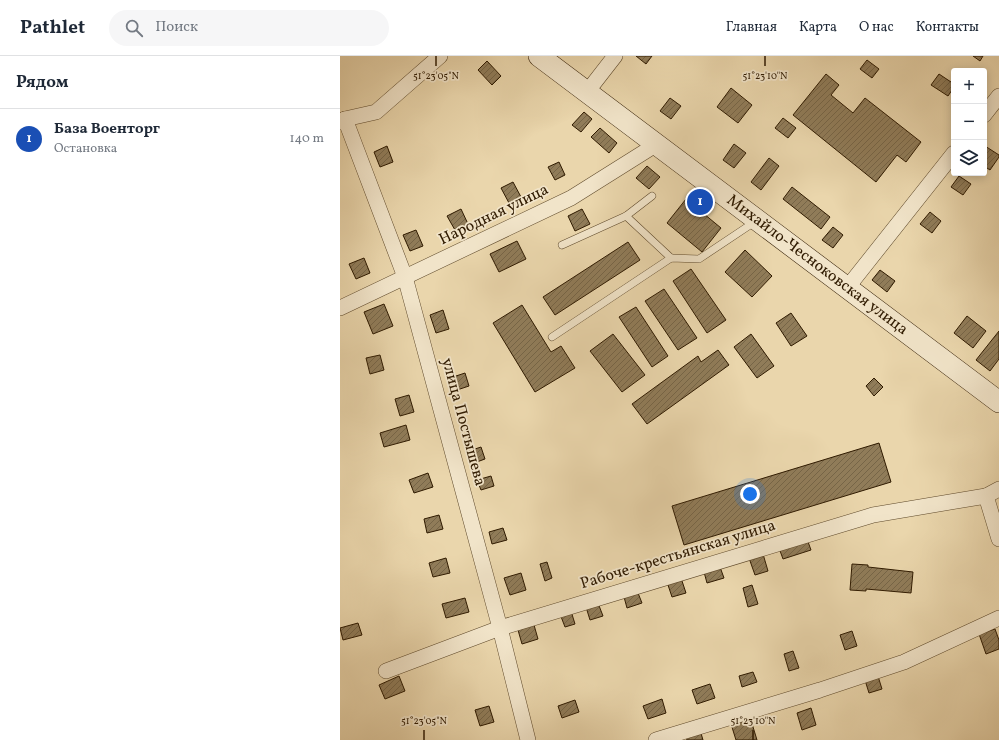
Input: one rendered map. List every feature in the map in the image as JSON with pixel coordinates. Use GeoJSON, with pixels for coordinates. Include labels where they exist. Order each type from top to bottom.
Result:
{"type":"FeatureCollection","features":[{"type":"Feature","properties":{"kind":"main road","name":"Михайло-Чесноковская улица"},"geometry":{"type":"LineString","coordinates":[[539,56],[999,402]]}},
{"type":"Feature","properties":{"kind":"street"},"geometry":{"type":"LineString","coordinates":[[343,121],[376,112],[440,56]]}},
{"type":"Feature","properties":{"kind":"street"},"geometry":{"type":"LineString","coordinates":[[587,92],[615,56]]}},
{"type":"Feature","properties":{"kind":"street"},"geometry":{"type":"LineString","coordinates":[[987,111],[999,96]]}},
{"type":"Feature","properties":{"kind":"street","name":"улица Постышева"},"geometry":{"type":"LineString","coordinates":[[343,121],[405,277],[500,628],[528,740]]}},
{"type":"Feature","properties":{"kind":"street","name":"Народная улица"},"geometry":{"type":"LineString","coordinates":[[340,308],[571,198],[657,144]]}},
{"type":"Feature","properties":{"kind":"street"},"geometry":{"type":"LineString","coordinates":[[847,288],[951,157]]}},
{"type":"Feature","properties":{"kind":"street"},"geometry":{"type":"LineString","coordinates":[[993,493],[999,539]]}},
{"type":"Feature","properties":{"kind":"street","name":"Рабоче-крестьянская улица"},"geometry":{"type":"LineString","coordinates":[[386,671],[500,628],[873,515],[993,493]]}},
{"type":"Feature","properties":{"kind":"street"},"geometry":{"type":"LineString","coordinates":[[656,740],[820,690],[904,662],[999,618]]}},
{"type":"Feature","properties":{"kind":"lane"},"geometry":{"type":"LineString","coordinates":[[562,245],[626,216],[652,196]]}},
{"type":"Feature","properties":{"kind":"lane"},"geometry":{"type":"LineString","coordinates":[[626,216],[671,258]]}},
{"type":"Feature","properties":{"kind":"lane"},"geometry":{"type":"LineString","coordinates":[[552,336],[671,258],[700,259],[758,220]]}},
{"type":"Feature","properties":{"kind":"building"},"geometry":{"type":"Polygon","coordinates":[[[636,56],[652,56],[646,64],[636,56]]]}},
{"type":"Feature","properties":{"kind":"building"},"geometry":{"type":"Polygon","coordinates":[[[973,56],[983,56],[980,61],[973,56]]]}},
{"type":"Feature","properties":{"kind":"building"},"geometry":{"type":"Polygon","coordinates":[[[867,60],[879,69],[872,78],[860,69],[867,60]]]}},
{"type":"Feature","properties":{"kind":"building"},"geometry":{"type":"Polygon","coordinates":[[[487,61],[501,76],[492,85],[478,70],[487,61]]]}},
{"type":"Feature","properties":{"kind":"building"},"geometry":{"type":"Polygon","coordinates":[[[826,74],[839,85],[831,95],[853,113],[865,98],[921,142],[906,162],[897,155],[876,182],[793,115],[826,74]]]}},
{"type":"Feature","properties":{"kind":"building"},"geometry":{"type":"Polygon","coordinates":[[[939,74],[951,82],[951,92],[948,96],[931,85],[939,74]]]}},
{"type":"Feature","properties":{"kind":"building"},"geometry":{"type":"Polygon","coordinates":[[[731,88],[752,105],[738,123],[717,107],[731,88]]]}},
{"type":"Feature","properties":{"kind":"building"},"geometry":{"type":"Polygon","coordinates":[[[670,98],[681,106],[671,119],[660,111],[670,98]]]}},
{"type":"Feature","properties":{"kind":"building"},"geometry":{"type":"Polygon","coordinates":[[[584,112],[592,119],[581,132],[572,125],[584,112]]]}},
{"type":"Feature","properties":{"kind":"building"},"geometry":{"type":"Polygon","coordinates":[[[783,118],[796,128],[788,138],[775,128],[783,118]]]}},
{"type":"Feature","properties":{"kind":"building"},"geometry":{"type":"Polygon","coordinates":[[[600,128],[617,143],[609,153],[591,137],[600,128]]]}},
{"type":"Feature","properties":{"kind":"building"},"geometry":{"type":"Polygon","coordinates":[[[734,144],[746,153],[734,168],[723,160],[734,144]]]}},
{"type":"Feature","properties":{"kind":"building"},"geometry":{"type":"Polygon","coordinates":[[[387,146],[393,162],[380,167],[374,152],[387,146]]]}},
{"type":"Feature","properties":{"kind":"building"},"geometry":{"type":"Polygon","coordinates":[[[987,147],[999,155],[990,170],[987,168],[987,147]]]}},
{"type":"Feature","properties":{"kind":"building"},"geometry":{"type":"Polygon","coordinates":[[[769,158],[779,166],[761,190],[751,182],[769,158]]]}},
{"type":"Feature","properties":{"kind":"building"},"geometry":{"type":"Polygon","coordinates":[[[559,162],[565,175],[555,180],[548,167],[559,162]]]}},
{"type":"Feature","properties":{"kind":"building"},"geometry":{"type":"Polygon","coordinates":[[[647,166],[660,177],[649,189],[636,178],[647,166]]]}},
{"type":"Feature","properties":{"kind":"building"},"geometry":{"type":"Polygon","coordinates":[[[959,176],[971,184],[963,195],[951,187],[959,176]]]}},
{"type":"Feature","properties":{"kind":"building"},"geometry":{"type":"Polygon","coordinates":[[[513,182],[521,197],[509,203],[501,188],[513,182]]]}},
{"type":"Feature","properties":{"kind":"building"},"geometry":{"type":"Polygon","coordinates":[[[792,187],[830,217],[821,229],[783,199],[792,187]]]}},
{"type":"Feature","properties":{"kind":"building"},"geometry":{"type":"Polygon","coordinates":[[[686,199],[721,228],[702,252],[667,223],[686,199]]]}},
{"type":"Feature","properties":{"kind":"building"},"geometry":{"type":"Polygon","coordinates":[[[461,209],[468,224],[455,230],[447,216],[461,209]]]}},
{"type":"Feature","properties":{"kind":"building"},"geometry":{"type":"Polygon","coordinates":[[[582,209],[590,224],[575,231],[568,216],[582,209]]]}},
{"type":"Feature","properties":{"kind":"building"},"geometry":{"type":"Polygon","coordinates":[[[930,212],[941,221],[932,233],[920,224],[930,212]]]}},
{"type":"Feature","properties":{"kind":"building"},"geometry":{"type":"Polygon","coordinates":[[[833,227],[843,235],[833,248],[822,240],[833,227]]]}},
{"type":"Feature","properties":{"kind":"building"},"geometry":{"type":"Polygon","coordinates":[[[416,230],[423,246],[410,251],[403,235],[416,230]]]}},
{"type":"Feature","properties":{"kind":"building"},"geometry":{"type":"Polygon","coordinates":[[[517,241],[526,259],[499,272],[490,254],[517,241]]]}},
{"type":"Feature","properties":{"kind":"building"},"geometry":{"type":"Polygon","coordinates":[[[628,242],[640,260],[555,315],[543,297],[628,242]]]}},
{"type":"Feature","properties":{"kind":"building"},"geometry":{"type":"Polygon","coordinates":[[[745,250],[772,276],[752,297],[725,272],[745,250]]]}},
{"type":"Feature","properties":{"kind":"building"},"geometry":{"type":"Polygon","coordinates":[[[364,258],[370,273],[356,279],[349,264],[364,258]]]}},
{"type":"Feature","properties":{"kind":"building"},"geometry":{"type":"Polygon","coordinates":[[[691,269],[726,320],[707,333],[673,281],[691,269]]]}},
{"type":"Feature","properties":{"kind":"building"},"geometry":{"type":"Polygon","coordinates":[[[880,270],[895,281],[887,292],[872,280],[880,270]]]}},
{"type":"Feature","properties":{"kind":"building"},"geometry":{"type":"Polygon","coordinates":[[[664,289],[697,338],[678,350],[645,301],[664,289]]]}},
{"type":"Feature","properties":{"kind":"building"},"geometry":{"type":"Polygon","coordinates":[[[384,304],[393,326],[373,334],[364,312],[384,304]]]}},
{"type":"Feature","properties":{"kind":"building"},"geometry":{"type":"Polygon","coordinates":[[[522,305],[551,352],[561,346],[575,368],[535,392],[493,323],[522,305]]]}},
{"type":"Feature","properties":{"kind":"building"},"geometry":{"type":"Polygon","coordinates":[[[636,307],[668,356],[652,367],[619,317],[636,307]]]}},
{"type":"Feature","properties":{"kind":"building"},"geometry":{"type":"Polygon","coordinates":[[[443,310],[449,329],[436,333],[430,315],[443,310]]]}},
{"type":"Feature","properties":{"kind":"building"},"geometry":{"type":"Polygon","coordinates":[[[791,313],[807,336],[791,346],[776,323],[791,313]]]}},
{"type":"Feature","properties":{"kind":"building"},"geometry":{"type":"Polygon","coordinates":[[[967,316],[986,331],[973,348],[954,333],[967,316]]]}},
{"type":"Feature","properties":{"kind":"building"},"geometry":{"type":"Polygon","coordinates":[[[999,331],[999,359],[990,371],[976,360],[999,331]]]}},
{"type":"Feature","properties":{"kind":"building"},"geometry":{"type":"Polygon","coordinates":[[[613,334],[645,375],[622,392],[590,351],[613,334]]]}},
{"type":"Feature","properties":{"kind":"building"},"geometry":{"type":"Polygon","coordinates":[[[751,334],[774,366],[757,378],[734,347],[751,334]]]}},
{"type":"Feature","properties":{"kind":"building"},"geometry":{"type":"Polygon","coordinates":[[[718,350],[729,365],[647,424],[632,404],[698,356],[701,362],[718,350]]]}},
{"type":"Feature","properties":{"kind":"building"},"geometry":{"type":"Polygon","coordinates":[[[380,355],[384,370],[370,374],[366,358],[380,355]]]}},
{"type":"Feature","properties":{"kind":"building"},"geometry":{"type":"Polygon","coordinates":[[[465,373],[469,386],[451,392],[447,379],[465,373]]]}},
{"type":"Feature","properties":{"kind":"building"},"geometry":{"type":"Polygon","coordinates":[[[874,378],[883,387],[874,396],[866,386],[874,378]]]}},
{"type":"Feature","properties":{"kind":"building"},"geometry":{"type":"Polygon","coordinates":[[[409,395],[414,412],[400,416],[395,399],[409,395]]]}},
{"type":"Feature","properties":{"kind":"building"},"geometry":{"type":"Polygon","coordinates":[[[406,425],[410,440],[384,447],[380,433],[406,425]]]}},
{"type":"Feature","properties":{"kind":"building"},"geometry":{"type":"Polygon","coordinates":[[[879,443],[891,482],[684,545],[672,506],[879,443]]]}},
{"type":"Feature","properties":{"kind":"building"},"geometry":{"type":"Polygon","coordinates":[[[481,447],[485,459],[474,463],[469,451],[481,447]]]}},
{"type":"Feature","properties":{"kind":"building"},"geometry":{"type":"Polygon","coordinates":[[[428,473],[433,487],[414,493],[409,480],[428,473]]]}},
{"type":"Feature","properties":{"kind":"building"},"geometry":{"type":"Polygon","coordinates":[[[491,476],[494,486],[481,490],[477,480],[491,476]]]}},
{"type":"Feature","properties":{"kind":"building"},"geometry":{"type":"Polygon","coordinates":[[[439,515],[443,529],[427,533],[424,519],[439,515]]]}},
{"type":"Feature","properties":{"kind":"building"},"geometry":{"type":"Polygon","coordinates":[[[503,528],[507,540],[492,544],[489,532],[503,528]]]}},
{"type":"Feature","properties":{"kind":"building"},"geometry":{"type":"Polygon","coordinates":[[[807,539],[811,550],[783,559],[779,548],[807,539]]]}},
{"type":"Feature","properties":{"kind":"building"},"geometry":{"type":"Polygon","coordinates":[[[763,554],[768,571],[755,575],[749,558],[763,554]]]}},
{"type":"Feature","properties":{"kind":"building"},"geometry":{"type":"Polygon","coordinates":[[[446,558],[450,573],[433,577],[429,563],[446,558]]]}},
{"type":"Feature","properties":{"kind":"building"},"geometry":{"type":"Polygon","coordinates":[[[547,562],[552,578],[545,581],[540,564],[547,562]]]}},
{"type":"Feature","properties":{"kind":"building"},"geometry":{"type":"Polygon","coordinates":[[[852,564],[913,572],[911,593],[866,589],[866,591],[850,590],[852,564]]]}},
{"type":"Feature","properties":{"kind":"building"},"geometry":{"type":"Polygon","coordinates":[[[720,567],[724,578],[707,583],[704,572],[720,567]]]}},
{"type":"Feature","properties":{"kind":"building"},"geometry":{"type":"Polygon","coordinates":[[[521,573],[526,590],[510,595],[504,578],[521,573]]]}},
{"type":"Feature","properties":{"kind":"building"},"geometry":{"type":"Polygon","coordinates":[[[681,578],[686,593],[672,597],[667,582],[681,578]]]}},
{"type":"Feature","properties":{"kind":"building"},"geometry":{"type":"Polygon","coordinates":[[[752,585],[758,604],[748,607],[743,588],[752,585]]]}},
{"type":"Feature","properties":{"kind":"building"},"geometry":{"type":"Polygon","coordinates":[[[638,593],[642,603],[627,608],[624,597],[638,593]]]}},
{"type":"Feature","properties":{"kind":"building"},"geometry":{"type":"Polygon","coordinates":[[[465,598],[469,612],[446,618],[442,604],[465,598]]]}},
{"type":"Feature","properties":{"kind":"building"},"geometry":{"type":"Polygon","coordinates":[[[598,603],[603,616],[590,620],[586,607],[598,603]]]}},
{"type":"Feature","properties":{"kind":"building"},"geometry":{"type":"Polygon","coordinates":[[[571,611],[575,624],[565,627],[560,614],[571,611]]]}},
{"type":"Feature","properties":{"kind":"building"},"geometry":{"type":"Polygon","coordinates":[[[358,623],[362,635],[343,640],[340,628],[358,623]]]}},
{"type":"Feature","properties":{"kind":"building"},"geometry":{"type":"Polygon","coordinates":[[[534,625],[538,639],[522,644],[518,630],[534,625]]]}},
{"type":"Feature","properties":{"kind":"building"},"geometry":{"type":"Polygon","coordinates":[[[995,629],[999,640],[999,649],[986,654],[979,634],[995,629]]]}},
{"type":"Feature","properties":{"kind":"building"},"geometry":{"type":"Polygon","coordinates":[[[852,631],[857,646],[845,650],[840,635],[852,631]]]}},
{"type":"Feature","properties":{"kind":"building"},"geometry":{"type":"Polygon","coordinates":[[[793,651],[799,668],[789,671],[784,654],[793,651]]]}},
{"type":"Feature","properties":{"kind":"building"},"geometry":{"type":"Polygon","coordinates":[[[753,672],[757,682],[742,687],[739,676],[753,672]]]}},
{"type":"Feature","properties":{"kind":"building"},"geometry":{"type":"Polygon","coordinates":[[[877,673],[882,689],[869,693],[864,677],[877,673]]]}},
{"type":"Feature","properties":{"kind":"building"},"geometry":{"type":"Polygon","coordinates":[[[399,676],[405,691],[385,699],[379,685],[399,676]]]}},
{"type":"Feature","properties":{"kind":"building"},"geometry":{"type":"Polygon","coordinates":[[[710,684],[715,698],[697,704],[692,690],[710,684]]]}},
{"type":"Feature","properties":{"kind":"building"},"geometry":{"type":"Polygon","coordinates":[[[662,699],[666,713],[648,719],[643,706],[662,699]]]}},
{"type":"Feature","properties":{"kind":"building"},"geometry":{"type":"Polygon","coordinates":[[[575,700],[579,712],[562,718],[558,706],[575,700]]]}},
{"type":"Feature","properties":{"kind":"building"},"geometry":{"type":"Polygon","coordinates":[[[489,706],[494,722],[480,726],[475,710],[489,706]]]}},
{"type":"Feature","properties":{"kind":"building"},"geometry":{"type":"Polygon","coordinates":[[[811,708],[816,725],[802,730],[797,713],[811,708]]]}},
{"type":"Feature","properties":{"kind":"building"},"geometry":{"type":"Polygon","coordinates":[[[750,717],[757,740],[736,740],[731,724],[750,717]]]}},
{"type":"Feature","properties":{"kind":"building"},"geometry":{"type":"Polygon","coordinates":[[[700,730],[703,740],[687,740],[685,735],[700,730]]]}},
{"type":"Feature","properties":{"kind":"place","name":"База Военторг"},"geometry":{"type":"Point","coordinates":[700,202]}}]}
